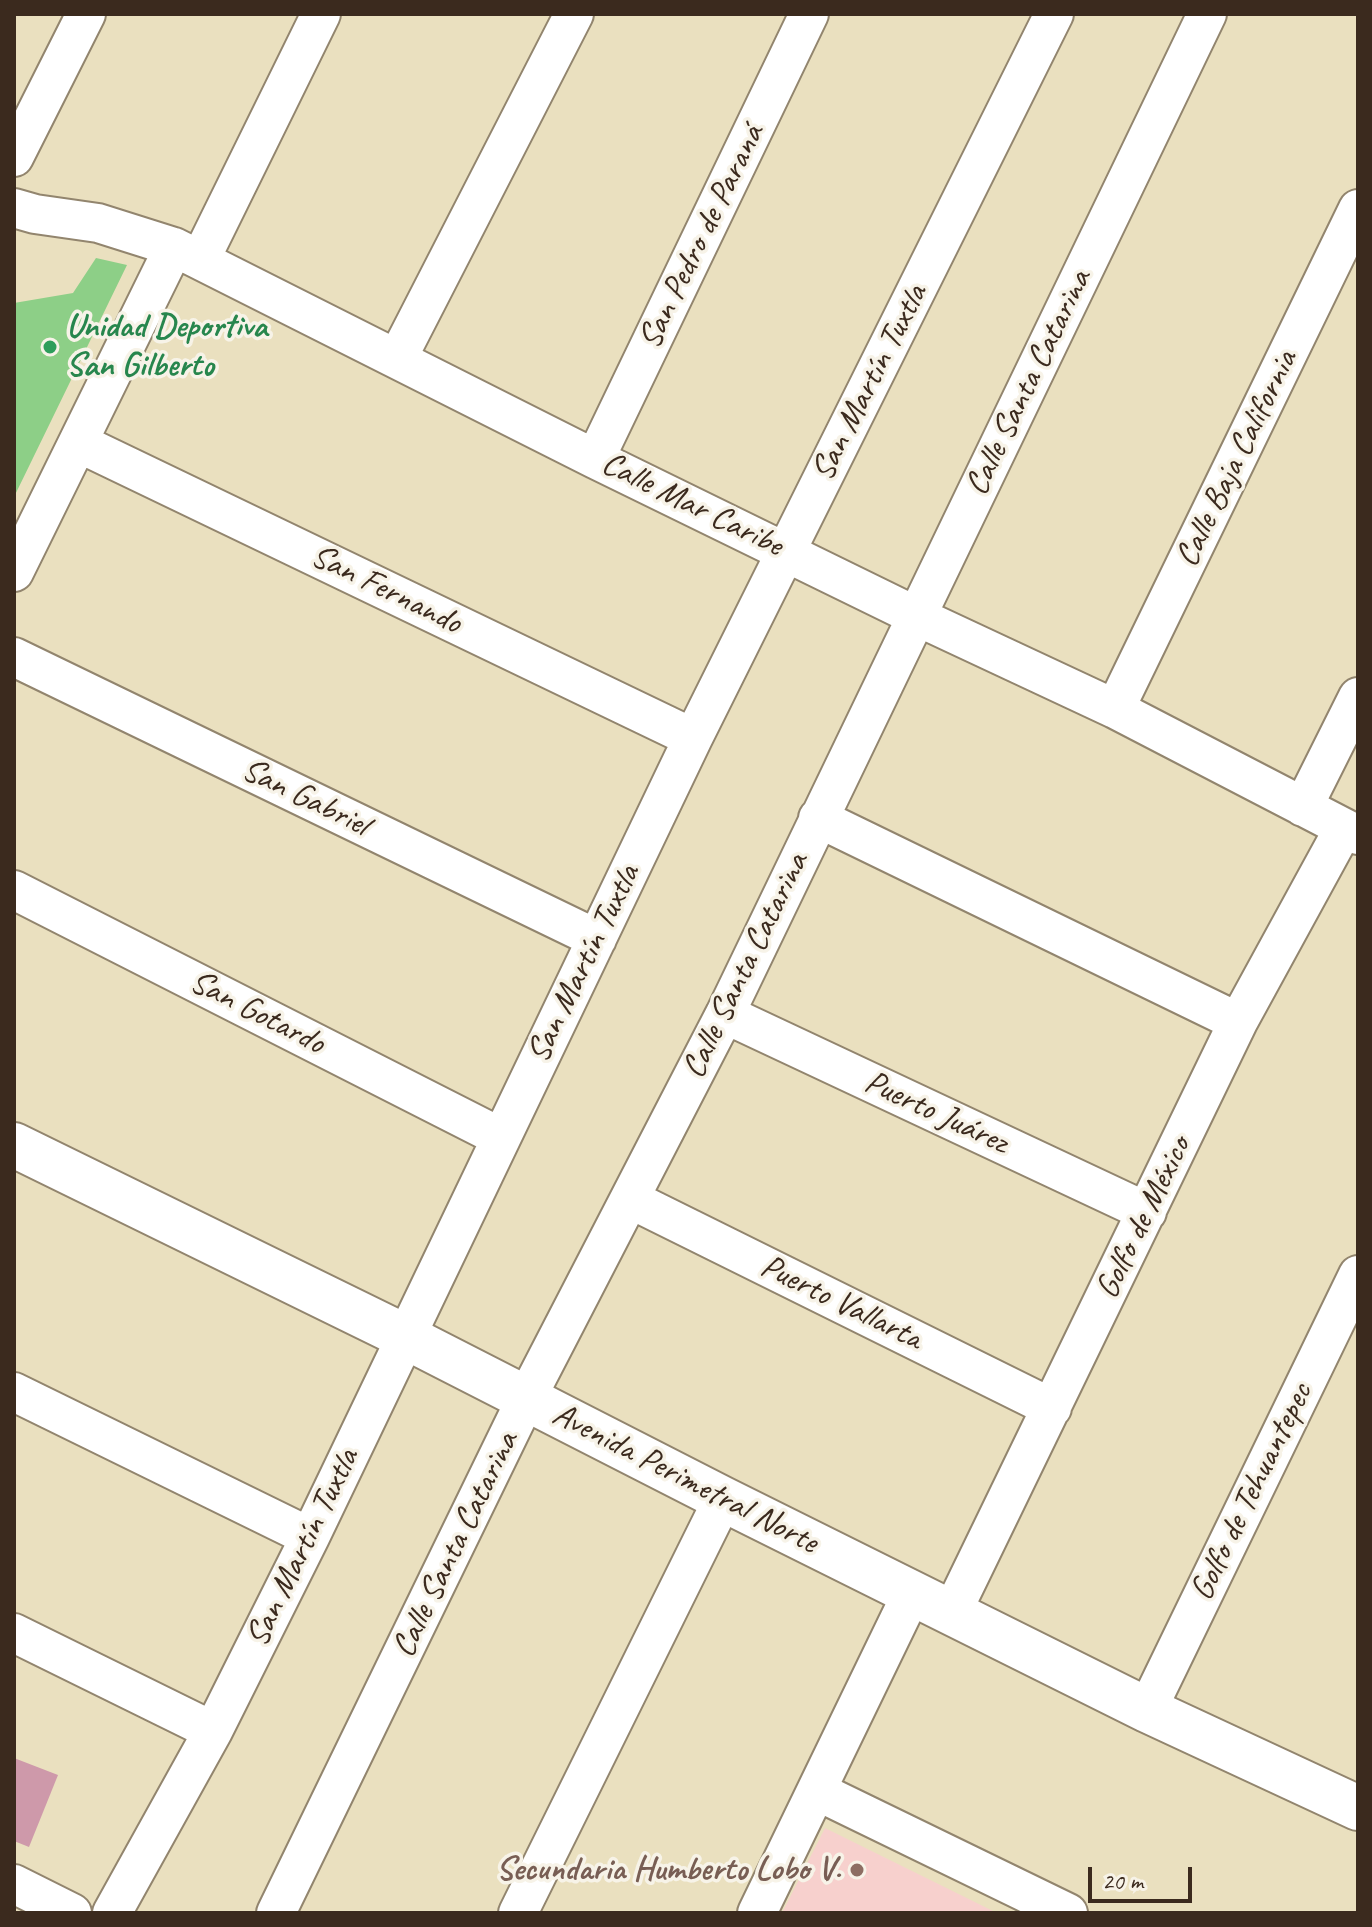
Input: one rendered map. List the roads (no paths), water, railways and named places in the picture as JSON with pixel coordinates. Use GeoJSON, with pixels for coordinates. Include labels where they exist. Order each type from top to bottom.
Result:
{"type":"FeatureCollection","features":[{"type":"Feature","properties":{"kind":"street"},"geometry":{"type":"LineString","coordinates":[[14,157],[86,14]]}},
{"type":"Feature","properties":{"kind":"street"},"geometry":{"type":"LineString","coordinates":[[14,572],[79,443],[321,14]]}},
{"type":"Feature","properties":{"kind":"street"},"geometry":{"type":"LineString","coordinates":[[397,359],[574,14]]}},
{"type":"Feature","properties":{"kind":"street","name":"San Pedro de Paraná"},"geometry":{"type":"LineString","coordinates":[[595,459],[809,14]]}},
{"type":"Feature","properties":{"kind":"street","name":"San Martín Tuxtla"},"geometry":{"type":"LineString","coordinates":[[112,1913],[213,1731],[310,1537],[693,738],[1054,14]]}},
{"type":"Feature","properties":{"kind":"street","name":"Calle Santa Catarina"},"geometry":{"type":"LineString","coordinates":[[276,1913],[526,1399],[725,1014],[1207,14]]}},
{"type":"Feature","properties":{"kind":"street","name":"Calle Mar Caribe"},"geometry":{"type":"LineString","coordinates":[[14,208],[98,223],[187,253],[595,459],[916,616],[1115,709],[1351,832]]}},
{"type":"Feature","properties":{"kind":"street","name":"Calle Baja California"},"geometry":{"type":"LineString","coordinates":[[1115,709],[1358,209]]}},
{"type":"Feature","properties":{"kind":"street","name":"San Fernando"},"geometry":{"type":"LineString","coordinates":[[79,443],[693,738]]}},
{"type":"Feature","properties":{"kind":"street","name":"San Gabriel"},"geometry":{"type":"LineString","coordinates":[[14,657],[597,939]]}},
{"type":"Feature","properties":{"kind":"street"},"geometry":{"type":"LineString","coordinates":[[1303,807],[1358,697]]}},
{"type":"Feature","properties":{"kind":"street"},"geometry":{"type":"LineString","coordinates":[[818,818],[1238,1022]]}},
{"type":"Feature","properties":{"kind":"street","name":"Golfo de México"},"geometry":{"type":"LineString","coordinates":[[952,1612],[1238,1022],[1351,832]]}},
{"type":"Feature","properties":{"kind":"street","name":"San Gotardo"},"geometry":{"type":"LineString","coordinates":[[14,890],[500,1137]]}},
{"type":"Feature","properties":{"kind":"street","name":"Puerto Juárez"},"geometry":{"type":"LineString","coordinates":[[725,1014],[1147,1212]]}},
{"type":"Feature","properties":{"kind":"street","name":"Avenida Perimetral Norte"},"geometry":{"type":"LineString","coordinates":[[14,1145],[406,1337],[1147,1710],[1354,1795]]}},
{"type":"Feature","properties":{"kind":"street","name":"Puerto Vallarta"},"geometry":{"type":"LineString","coordinates":[[630,1199],[1052,1408]]}},
{"type":"Feature","properties":{"kind":"street","name":"Golfo de Tehuantepec"},"geometry":{"type":"LineString","coordinates":[[1147,1710],[1358,1275]]}},
{"type":"Feature","properties":{"kind":"street"},"geometry":{"type":"LineString","coordinates":[[14,1392],[310,1537]]}},
{"type":"Feature","properties":{"kind":"street"},"geometry":{"type":"LineString","coordinates":[[518,1913],[723,1499]]}},
{"type":"Feature","properties":{"kind":"street"},"geometry":{"type":"LineString","coordinates":[[757,1913],[912,1593]]}},
{"type":"Feature","properties":{"kind":"street"},"geometry":{"type":"LineString","coordinates":[[14,1633],[213,1731]]}},
{"type":"Feature","properties":{"kind":"street"},"geometry":{"type":"LineString","coordinates":[[817,1791],[1068,1913]]}},
{"type":"Feature","properties":{"kind":"street"},"geometry":{"type":"LineString","coordinates":[[14,1884],[72,1913]]}},
{"type":"Feature","properties":{"kind":"place","name":"Unidad Deportiva San Gilberto"},"geometry":{"type":"Point","coordinates":[50,347]}},
{"type":"Feature","properties":{"kind":"place","name":"Secundaria Humberto Lobo V."},"geometry":{"type":"Point","coordinates":[857,1870]}}]}
